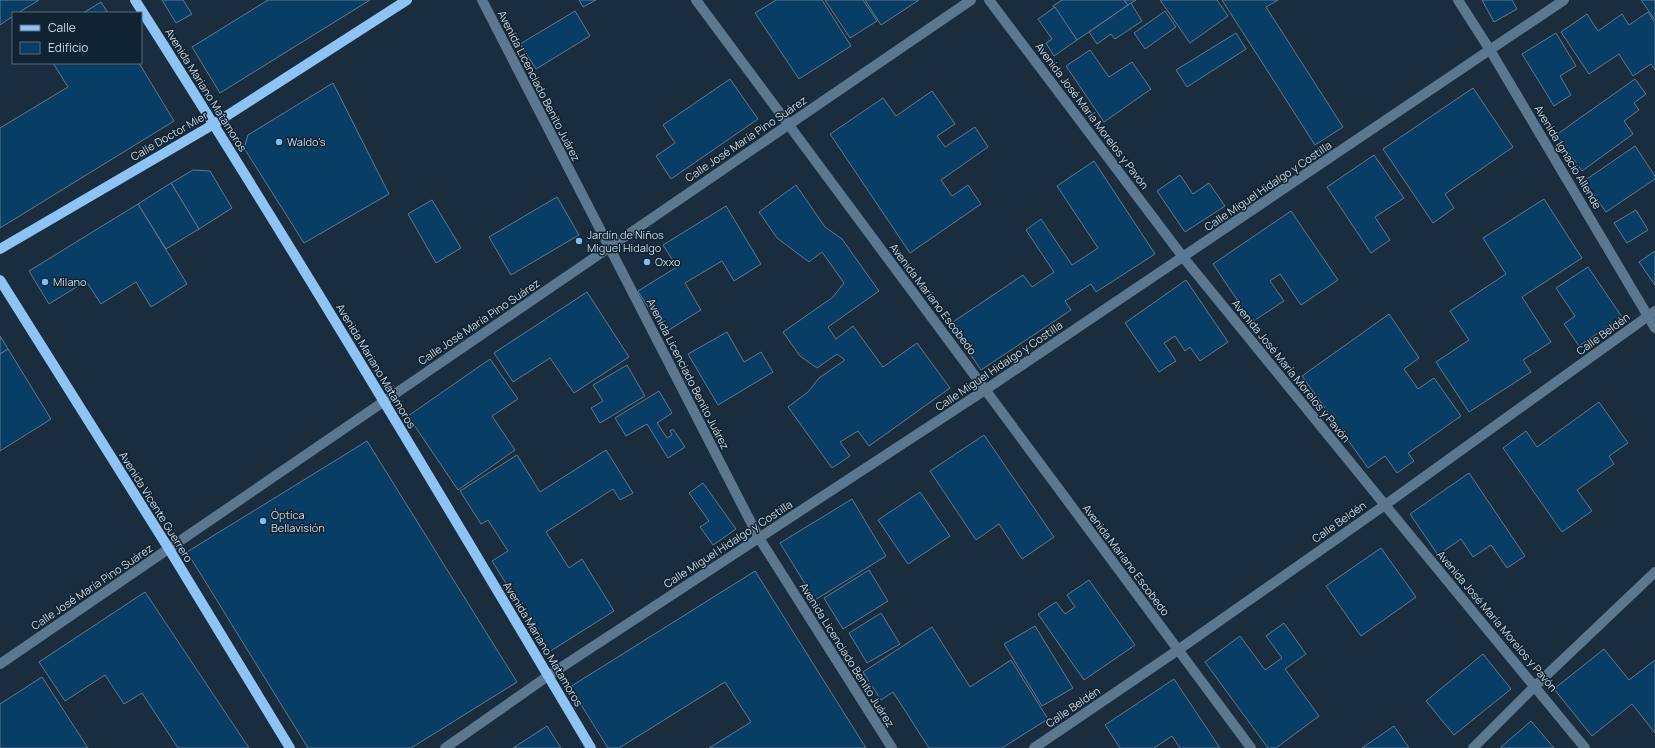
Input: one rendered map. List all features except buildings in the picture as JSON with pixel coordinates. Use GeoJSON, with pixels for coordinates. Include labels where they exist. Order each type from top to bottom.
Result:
{"type":"FeatureCollection","features":[{"type":"Feature","properties":{"kind":"main road","name":"Avenida Mariano Matamoros"},"geometry":{"type":"LineString","coordinates":[[135,0],[214,124],[384,402],[591,748]]}},
{"type":"Feature","properties":{"kind":"main road","name":"Calle Doctor Mier"},"geometry":{"type":"LineString","coordinates":[[0,249],[214,124],[407,0]]}},
{"type":"Feature","properties":{"kind":"main road","name":"Avenida Vicente Guerrero"},"geometry":{"type":"LineString","coordinates":[[0,280],[169,549],[290,748]]}},
{"type":"Feature","properties":{"kind":"street","name":"Avenida Licenciado Benito Juárez"},"geometry":{"type":"LineString","coordinates":[[482,0],[759,538],[892,748]]}},
{"type":"Feature","properties":{"kind":"street","name":"Avenida Mariano Escobedo"},"geometry":{"type":"LineString","coordinates":[[696,0],[1251,748]]}},
{"type":"Feature","properties":{"kind":"street","name":"Calle José María Pino Suárez"},"geometry":{"type":"LineString","coordinates":[[0,664],[971,0]]}},
{"type":"Feature","properties":{"kind":"street","name":"Avenida José María Morelos y Pavón"},"geometry":{"type":"LineString","coordinates":[[989,0],[1183,257],[1585,748]]}},
{"type":"Feature","properties":{"kind":"street","name":"Avenida Ignacio Allende"},"geometry":{"type":"LineString","coordinates":[[1458,0],[1652,313],[1655,328]]}},
{"type":"Feature","properties":{"kind":"street","name":"Calle Miguel Hidalgo y Costilla"},"geometry":{"type":"LineString","coordinates":[[445,748],[548,676],[985,390],[1564,0]]}},
{"type":"Feature","properties":{"kind":"street","name":"Calle Beldén"},"geometry":{"type":"LineString","coordinates":[[1034,748],[1178,650],[1385,505],[1652,313]]}},
{"type":"Feature","properties":{"kind":"street"},"geometry":{"type":"LineString","coordinates":[[1473,748],[1535,686],[1655,572]]}},
{"type":"Feature","properties":{"kind":"place","name":"Waldo's"},"geometry":{"type":"Point","coordinates":[279,142]}},
{"type":"Feature","properties":{"kind":"place","name":"Jardín de Niños Miguel Hidalgo"},"geometry":{"type":"Point","coordinates":[579,241]}},
{"type":"Feature","properties":{"kind":"place","name":"Oxxo"},"geometry":{"type":"Point","coordinates":[647,262]}},
{"type":"Feature","properties":{"kind":"place","name":"Milano"},"geometry":{"type":"Point","coordinates":[45,282]}},
{"type":"Feature","properties":{"kind":"place","name":"Óptica Bellavisión"},"geometry":{"type":"Point","coordinates":[263,521]}}]}
